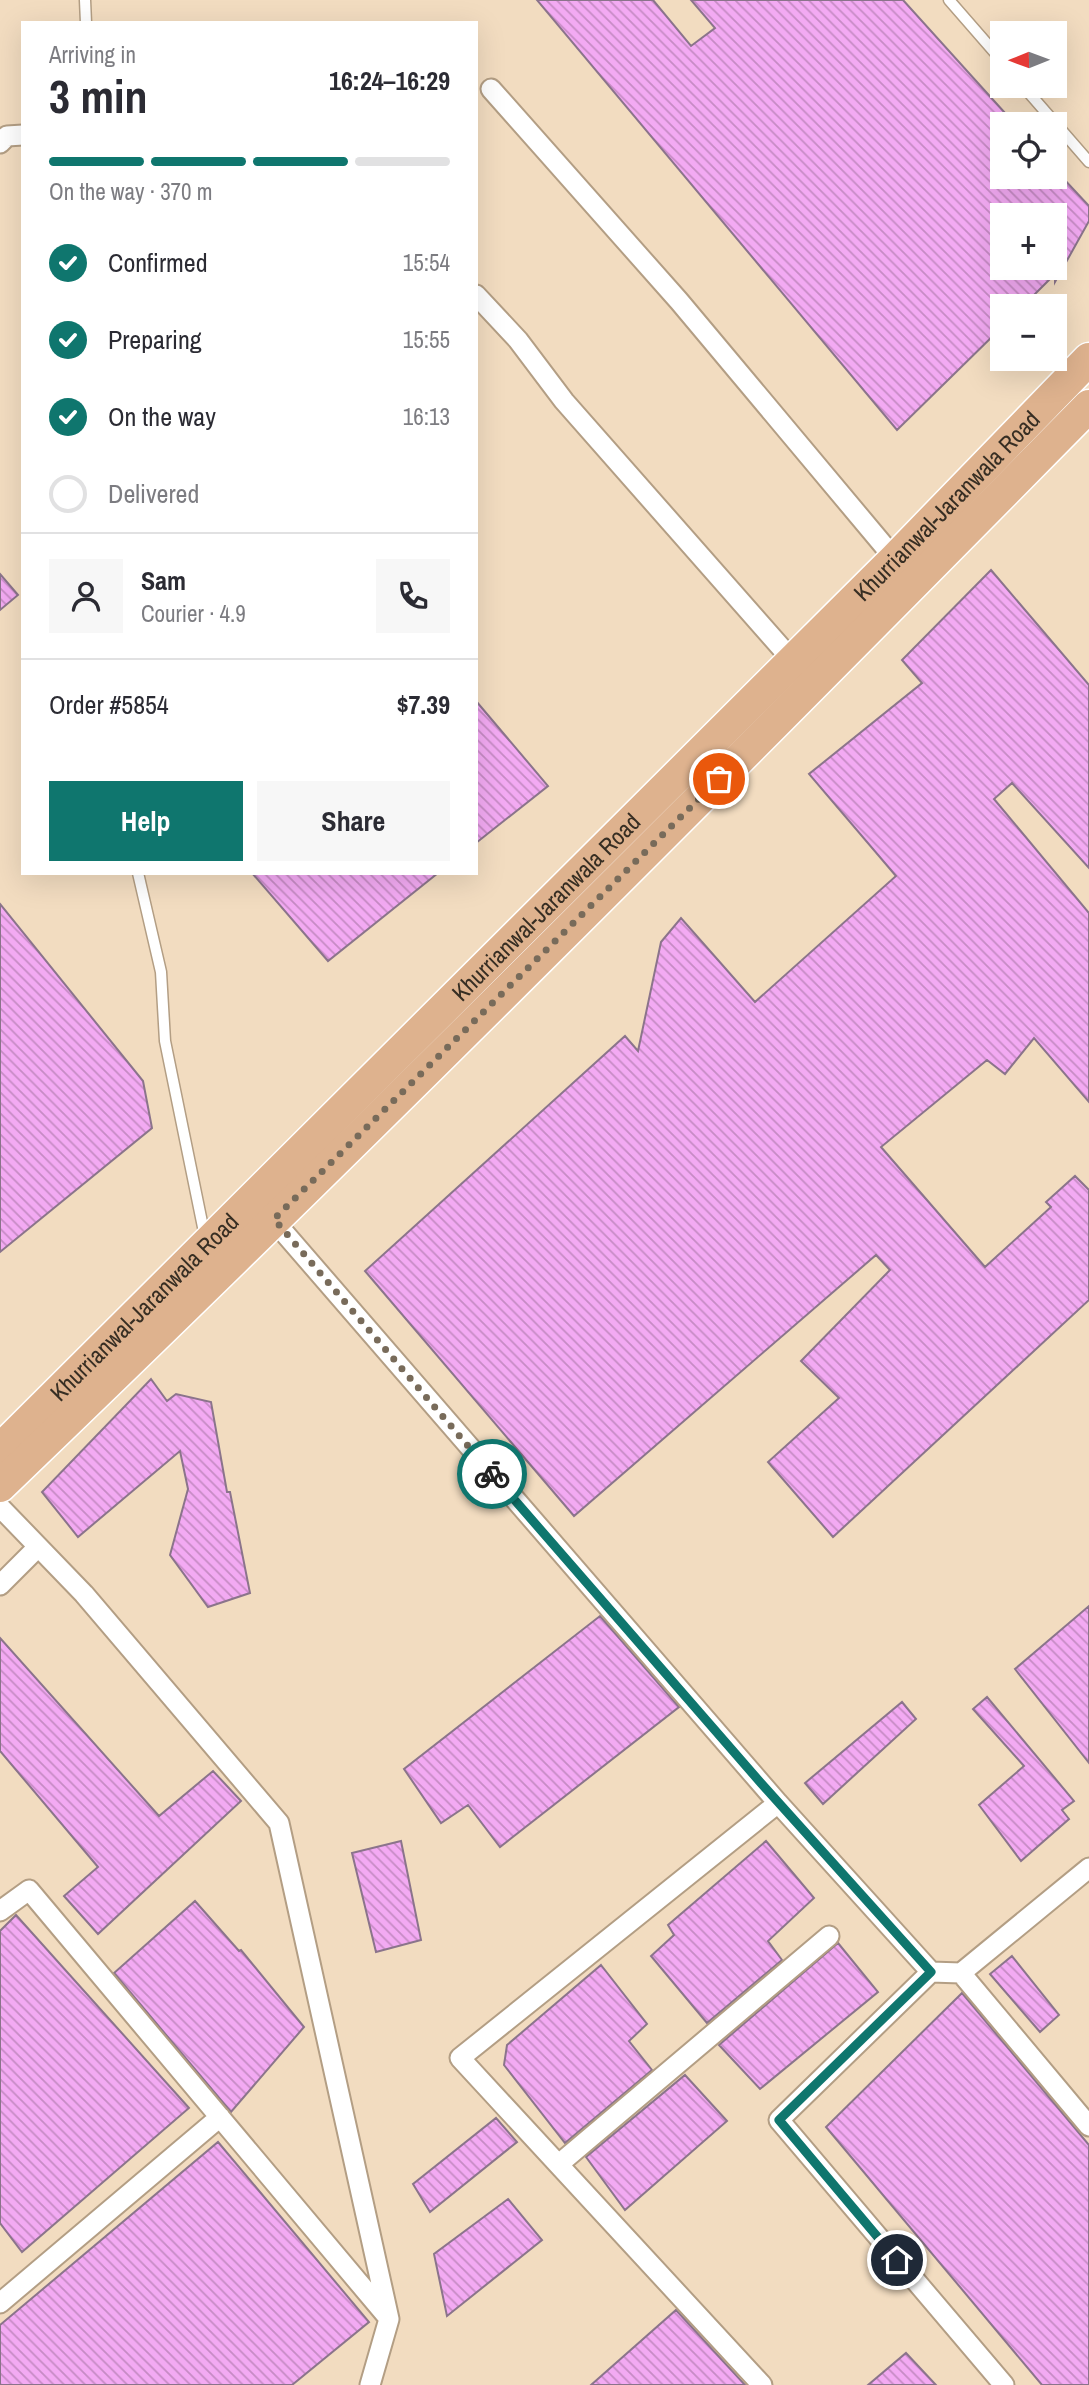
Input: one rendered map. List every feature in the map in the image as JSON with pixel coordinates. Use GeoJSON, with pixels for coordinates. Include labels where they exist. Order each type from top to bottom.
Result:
{"type":"FeatureCollection","features":[{"type":"Feature","properties":{"kind":"main road","name":"Khurrianwal-Jaranwala Road"},"geometry":{"type":"LineString","coordinates":[[0,1486],[263,1209],[1089,359]]}},
{"type":"Feature","properties":{"kind":"main road","name":"Khurrianwal-Jaranwala Road"},"geometry":{"type":"LineString","coordinates":[[0,1450],[206,1242],[263,1209],[873,627],[1089,406]]}},
{"type":"Feature","properties":{"kind":"street"},"geometry":{"type":"LineString","coordinates":[[491,89],[688,311],[895,559]]}},
{"type":"Feature","properties":{"kind":"street"},"geometry":{"type":"LineString","coordinates":[[0,143],[7,136],[21,135]]}},
{"type":"Feature","properties":{"kind":"street"},"geometry":{"type":"LineString","coordinates":[[478,297],[518,340],[565,401],[793,661]]}},
{"type":"Feature","properties":{"kind":"street"},"geometry":{"type":"LineString","coordinates":[[263,1209],[778,1803],[931,1972],[961,1973],[1089,1868]]}},
{"type":"Feature","properties":{"kind":"street"},"geometry":{"type":"LineString","coordinates":[[0,1507],[84,1594],[279,1823],[389,2319],[370,2385]]}},
{"type":"Feature","properties":{"kind":"street"},"geometry":{"type":"LineString","coordinates":[[0,1585],[38,1547]]}},
{"type":"Feature","properties":{"kind":"street"},"geometry":{"type":"LineString","coordinates":[[762,2385],[460,2058],[778,1803]]}},
{"type":"Feature","properties":{"kind":"street"},"geometry":{"type":"LineString","coordinates":[[0,1911],[29,1890],[389,2319]]}},
{"type":"Feature","properties":{"kind":"street"},"geometry":{"type":"LineString","coordinates":[[559,2164],[829,1936]]}},
{"type":"Feature","properties":{"kind":"street"},"geometry":{"type":"LineString","coordinates":[[931,1972],[779,2120],[1004,2385]]}},
{"type":"Feature","properties":{"kind":"street"},"geometry":{"type":"LineString","coordinates":[[961,1973],[1089,2126]]}},
{"type":"Feature","properties":{"kind":"street"},"geometry":{"type":"LineString","coordinates":[[0,2303],[220,2117]]}},
{"type":"Feature","properties":{"kind":"lane"},"geometry":{"type":"LineString","coordinates":[[85,0],[86,21]]}},
{"type":"Feature","properties":{"kind":"lane"},"geometry":{"type":"LineString","coordinates":[[949,0],[990,47]]}},
{"type":"Feature","properties":{"kind":"lane"},"geometry":{"type":"LineString","coordinates":[[1033,98],[1089,162]]}},
{"type":"Feature","properties":{"kind":"lane"},"geometry":{"type":"LineString","coordinates":[[138,875],[161,972],[165,1041],[206,1242]]}},
{"type":"Feature","properties":{"kind":"building"},"geometry":{"type":"Polygon","coordinates":[[[537,0],[653,0],[691,46],[715,28],[691,0],[903,0],[1004,112],[990,112],[990,189],[1067,189],[1067,182],[1089,206],[1089,221],[1067,260],[1067,203],[990,203],[990,280],[1049,280],[1035,294],[990,294],[990,339],[897,430],[537,0]]]}},
{"type":"Feature","properties":{"kind":"building"},"geometry":{"type":"Polygon","coordinates":[[[991,570],[1089,685],[1089,868],[1012,783],[994,799],[1089,913],[1089,1102],[1034,1038],[1005,1074],[987,1060],[881,1147],[985,1267],[1051,1207],[1046,1202],[1075,1176],[1089,1190],[1089,1300],[833,1537],[768,1462],[839,1398],[801,1361],[890,1270],[876,1255],[574,1516],[365,1271],[625,1036],[638,1051],[661,942],[681,918],[755,1002],[896,876],[809,774],[922,683],[902,660],[991,570]]]}},
{"type":"Feature","properties":{"kind":"building"},"geometry":{"type":"Polygon","coordinates":[[[0,574],[18,595],[0,610],[0,574]]]}},
{"type":"Feature","properties":{"kind":"building"},"geometry":{"type":"Polygon","coordinates":[[[478,703],[548,786],[478,841],[478,703]]]}},
{"type":"Feature","properties":{"kind":"building"},"geometry":{"type":"Polygon","coordinates":[[[254,875],[436,875],[328,961],[254,875]]]}},
{"type":"Feature","properties":{"kind":"building"},"geometry":{"type":"Polygon","coordinates":[[[0,904],[143,1081],[152,1128],[0,1252],[0,904]]]}},
{"type":"Feature","properties":{"kind":"building"},"geometry":{"type":"Polygon","coordinates":[[[151,1379],[167,1401],[176,1394],[211,1402],[227,1492],[230,1492],[250,1593],[208,1607],[170,1555],[188,1489],[180,1451],[78,1537],[42,1492],[151,1379]]]}},
{"type":"Feature","properties":{"kind":"building"},"geometry":{"type":"Polygon","coordinates":[[[1089,1606],[1089,1763],[1015,1669],[1089,1606]]]}},
{"type":"Feature","properties":{"kind":"building"},"geometry":{"type":"Polygon","coordinates":[[[600,1616],[679,1707],[500,1847],[468,1805],[441,1823],[404,1769],[600,1616]]]}},
{"type":"Feature","properties":{"kind":"building"},"geometry":{"type":"Polygon","coordinates":[[[0,1638],[159,1816],[213,1771],[241,1801],[98,1934],[64,1896],[98,1867],[0,1751],[0,1638]]]}},
{"type":"Feature","properties":{"kind":"building"},"geometry":{"type":"Polygon","coordinates":[[[987,1697],[1074,1801],[1062,1810],[1069,1819],[1021,1861],[979,1805],[1024,1766],[973,1709],[987,1697]]]}},
{"type":"Feature","properties":{"kind":"building"},"geometry":{"type":"Polygon","coordinates":[[[902,1702],[916,1719],[823,1804],[805,1783],[902,1702]]]}},
{"type":"Feature","properties":{"kind":"building"},"geometry":{"type":"Polygon","coordinates":[[[401,1841],[421,1940],[376,1952],[352,1853],[401,1841]]]}},
{"type":"Feature","properties":{"kind":"building"},"geometry":{"type":"Polygon","coordinates":[[[766,1841],[814,1898],[768,1941],[782,1960],[707,2023],[651,1956],[674,1935],[668,1925],[766,1841]]]}},
{"type":"Feature","properties":{"kind":"building"},"geometry":{"type":"Polygon","coordinates":[[[195,1901],[239,1951],[241,1950],[304,2027],[231,2112],[114,1973],[195,1901]]]}},
{"type":"Feature","properties":{"kind":"building"},"geometry":{"type":"Polygon","coordinates":[[[16,1915],[189,2108],[22,2252],[0,2223],[0,1931],[16,1915]]]}},
{"type":"Feature","properties":{"kind":"building"},"geometry":{"type":"Polygon","coordinates":[[[838,1943],[878,1992],[760,2089],[719,2045],[838,1943]]]}},
{"type":"Feature","properties":{"kind":"building"},"geometry":{"type":"Polygon","coordinates":[[[1012,1956],[1059,2015],[1040,2032],[990,1974],[1012,1956]]]}},
{"type":"Feature","properties":{"kind":"building"},"geometry":{"type":"Polygon","coordinates":[[[601,1965],[647,2024],[629,2041],[652,2070],[565,2143],[504,2065],[507,2045],[601,1965]]]}},
{"type":"Feature","properties":{"kind":"building"},"geometry":{"type":"Polygon","coordinates":[[[962,1993],[1089,2145],[1089,2385],[1042,2385],[826,2127],[962,1993]]]}},
{"type":"Feature","properties":{"kind":"building"},"geometry":{"type":"Polygon","coordinates":[[[685,2075],[727,2121],[625,2210],[586,2157],[685,2075]]]}},
{"type":"Feature","properties":{"kind":"building"},"geometry":{"type":"Polygon","coordinates":[[[496,2118],[517,2142],[430,2212],[413,2184],[496,2118]]]}},
{"type":"Feature","properties":{"kind":"building"},"geometry":{"type":"Polygon","coordinates":[[[218,2142],[369,2322],[292,2385],[0,2385],[0,2325],[218,2142]]]}},
{"type":"Feature","properties":{"kind":"building"},"geometry":{"type":"Polygon","coordinates":[[[508,2199],[542,2240],[447,2316],[434,2254],[508,2199]]]}},
{"type":"Feature","properties":{"kind":"building"},"geometry":{"type":"Polygon","coordinates":[[[676,2310],[745,2385],[591,2385],[676,2310]]]}},
{"type":"Feature","properties":{"kind":"building"},"geometry":{"type":"Polygon","coordinates":[[[906,2353],[936,2385],[868,2385],[906,2353]]]}},
{"type":"Feature","properties":{"kind":"way so far"},"geometry":{"type":"LineString","coordinates":[[492,1474],[274,1219],[719,779]]}},
{"type":"Feature","properties":{"kind":"route"},"geometry":{"type":"LineString","coordinates":[[492,1474],[760,1782],[931,1972],[779,2120],[897,2260]]}}]}
